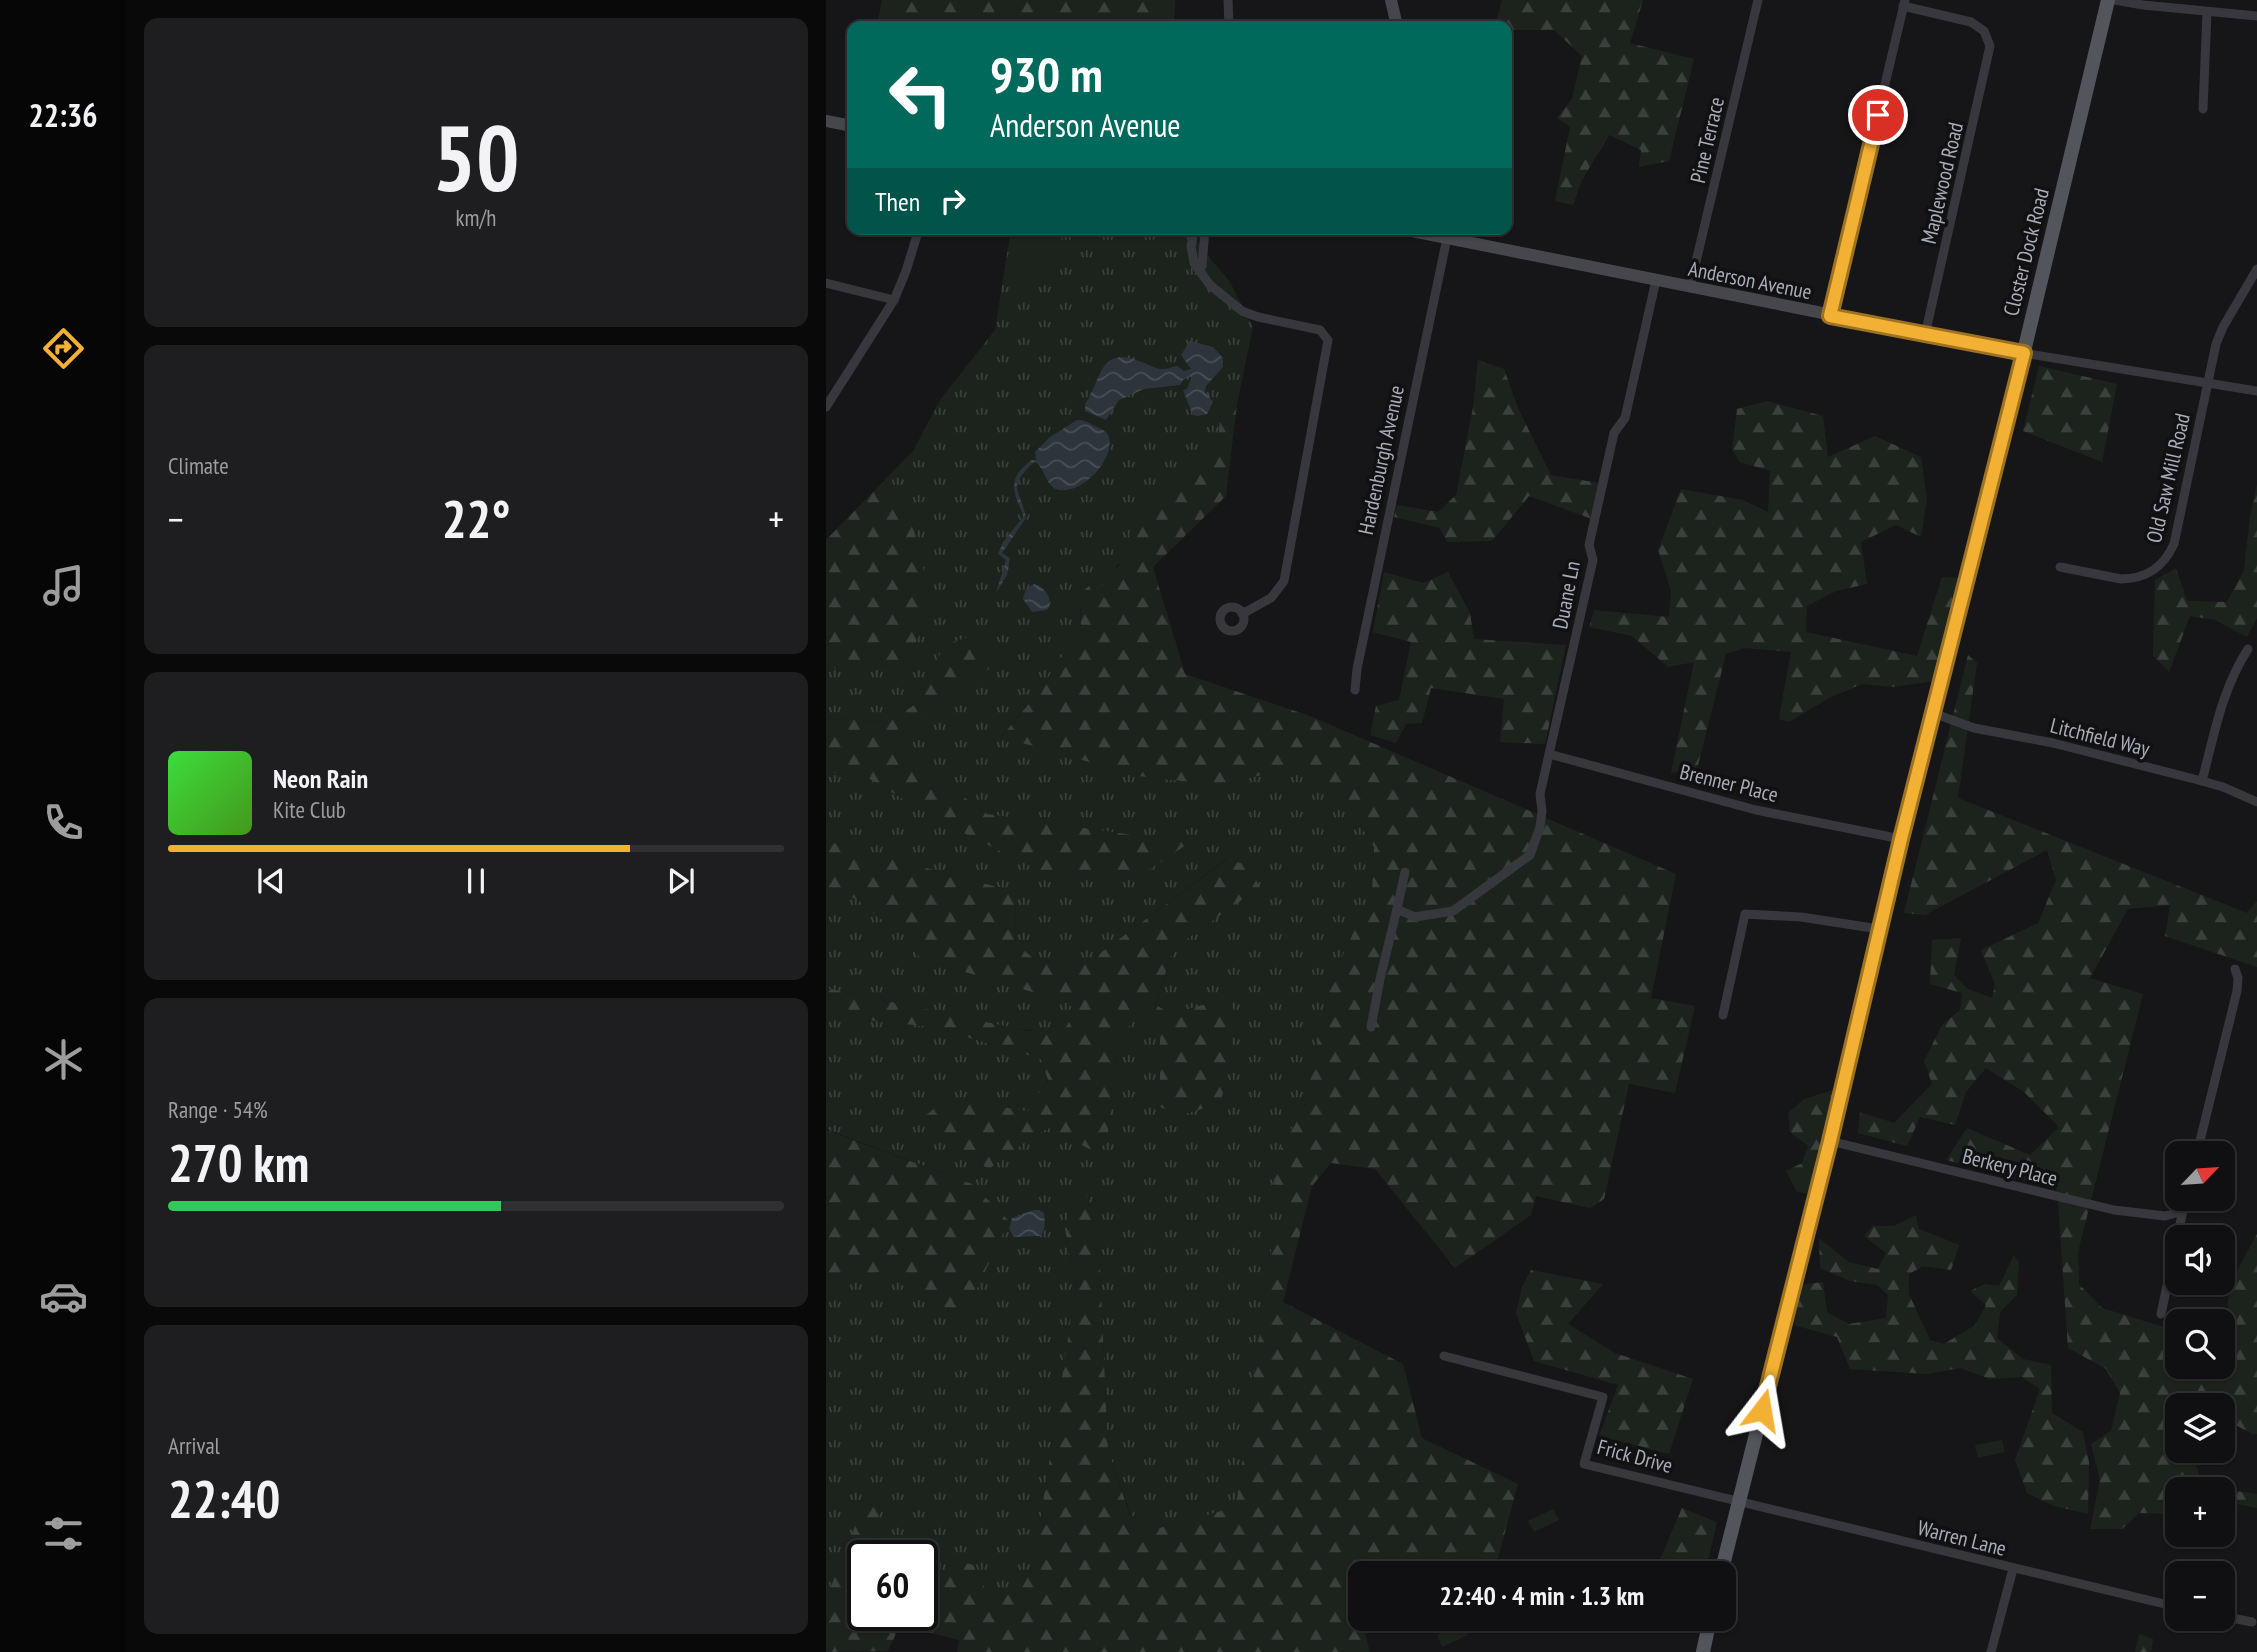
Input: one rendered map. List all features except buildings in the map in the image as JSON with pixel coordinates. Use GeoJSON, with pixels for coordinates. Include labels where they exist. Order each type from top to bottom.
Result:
{"type":"FeatureCollection","features":[{"type":"Feature","properties":{"kind":"main road"},"geometry":{"type":"LineString","coordinates":[[1391,0],[1395,21]]}},
{"type":"Feature","properties":{"kind":"main road","name":"Closter Dock Road"},"geometry":{"type":"LineString","coordinates":[[1724,1561],[1830,1141],[1901,839],[2024,353],[2108,0]]}},
{"type":"Feature","properties":{"kind":"main road"},"geometry":{"type":"LineString","coordinates":[[826,121],[847,125]]}},
{"type":"Feature","properties":{"kind":"main road","name":"Anderson Avenue"},"geometry":{"type":"LineString","coordinates":[[1435,235],[2024,353]]}},
{"type":"Feature","properties":{"kind":"main road"},"geometry":{"type":"LineString","coordinates":[[1703,1652],[1707,1631]]}},
{"type":"Feature","properties":{"kind":"street"},"geometry":{"type":"LineString","coordinates":[[1228,0],[1229,21]]}},
{"type":"Feature","properties":{"kind":"street","name":"Pine Terrace"},"geometry":{"type":"LineString","coordinates":[[1690,287],[1758,0]]}},
{"type":"Feature","properties":{"kind":"street"},"geometry":{"type":"LineString","coordinates":[[2115,0],[2257,16]]}},
{"type":"Feature","properties":{"kind":"street"},"geometry":{"type":"LineString","coordinates":[[1830,316],[1904,3]]}},
{"type":"Feature","properties":{"kind":"street","name":"Maplewood Road"},"geometry":{"type":"LineString","coordinates":[[1904,3],[1971,22],[1984,31],[1990,53],[1925,335]]}},
{"type":"Feature","properties":{"kind":"street"},"geometry":{"type":"LineString","coordinates":[[2203,109],[2207,12]]}},
{"type":"Feature","properties":{"kind":"street"},"geometry":{"type":"LineString","coordinates":[[826,407],[894,300],[917,235]]}},
{"type":"Feature","properties":{"kind":"street"},"geometry":{"type":"LineString","coordinates":[[1194,235],[1191,246],[1194,263],[1210,285],[1242,311],[1320,330],[1328,340],[1284,581],[1271,598],[1242,614]]}},
{"type":"Feature","properties":{"kind":"street"},"geometry":{"type":"LineString","coordinates":[[1199,270],[1202,266],[1205,235]]}},
{"type":"Feature","properties":{"kind":"street","name":"Hardenburgh Avenue"},"geometry":{"type":"LineString","coordinates":[[1355,690],[1357,669],[1447,238]]}},
{"type":"Feature","properties":{"kind":"street","name":"Old Saw Mill Road"},"geometry":{"type":"LineString","coordinates":[[2060,566],[2131,579],[2149,573],[2164,561],[2174,544],[2214,352],[2223,327],[2257,269]]}},
{"type":"Feature","properties":{"kind":"street","name":"Duane Ln"},"geometry":{"type":"LineString","coordinates":[[1397,909],[1415,917],[1453,911],[1512,871],[1530,855],[1535,843],[1542,811],[1540,794],[1593,559],[1589,545],[1614,433],[1625,418],[1656,280]]}},
{"type":"Feature","properties":{"kind":"street"},"geometry":{"type":"LineString","coordinates":[[826,283],[894,300]]}},
{"type":"Feature","properties":{"kind":"street","name":"Anderson Avenue"},"geometry":{"type":"LineString","coordinates":[[2024,353],[2208,379],[2257,391]]}},
{"type":"Feature","properties":{"kind":"street"},"geometry":{"type":"LineString","coordinates":[[2202,781],[2222,699],[2237,666],[2249,649]]}},
{"type":"Feature","properties":{"kind":"street","name":"Litchfield Way"},"geometry":{"type":"LineString","coordinates":[[1933,713],[1974,727],[2053,743],[2202,781],[2257,802]]}},
{"type":"Feature","properties":{"kind":"street","name":"Brenner Place"},"geometry":{"type":"LineString","coordinates":[[1549,754],[1756,810],[1901,839]]}},
{"type":"Feature","properties":{"kind":"street"},"geometry":{"type":"LineString","coordinates":[[1371,1027],[1405,872]]}},
{"type":"Feature","properties":{"kind":"street"},"geometry":{"type":"LineString","coordinates":[[1723,1015],[1745,914],[1801,917],[1880,929]]}},
{"type":"Feature","properties":{"kind":"street"},"geometry":{"type":"LineString","coordinates":[[2200,1141],[2237,991],[2238,978],[2235,970]]}},
{"type":"Feature","properties":{"kind":"street","name":"Berkery Place"},"geometry":{"type":"LineString","coordinates":[[1830,1141],[2114,1210],[2165,1216],[2183,1211]]}},
{"type":"Feature","properties":{"kind":"street"},"geometry":{"type":"LineString","coordinates":[[2180,1225],[2183,1211]]}},
{"type":"Feature","properties":{"kind":"street"},"geometry":{"type":"LineString","coordinates":[[2161,1314],[2165,1295]]}},
{"type":"Feature","properties":{"kind":"street","name":"Frick Drive"},"geometry":{"type":"LineString","coordinates":[[1444,1356],[1604,1397],[1584,1464],[1739,1499]]}},
{"type":"Feature","properties":{"kind":"street","name":"Warren Lane"},"geometry":{"type":"LineString","coordinates":[[1739,1499],[2013,1569],[2165,1604]]}},
{"type":"Feature","properties":{"kind":"street"},"geometry":{"type":"LineString","coordinates":[[1991,1652],[2013,1569]]}},
{"type":"Feature","properties":{"kind":"street"},"geometry":{"type":"LineString","coordinates":[[2235,1619],[2252,1622]]}},
{"type":"Feature","properties":{"kind":"green space"},"geometry":{"type":"Polygon","coordinates":[[[882,0],[1175,0],[1174,21],[878,21],[882,0]]]}},
{"type":"Feature","properties":{"kind":"green space"},"geometry":{"type":"Polygon","coordinates":[[[1502,0],[1643,0],[1630,43],[1694,59],[1669,161],[1639,167],[1641,150],[1609,135],[1582,180],[1573,205],[1555,201],[1570,127],[1557,118],[1572,99],[1582,56],[1554,30],[1512,30],[1512,21],[1496,21],[1502,0]]]}},
{"type":"Feature","properties":{"kind":"green space"},"geometry":{"type":"Polygon","coordinates":[[[1010,235],[1193,235],[1230,282],[1253,327],[1237,404],[1221,410],[1218,439],[1134,554],[1117,565],[1114,574],[1080,607],[1081,628],[1038,693],[1001,736],[1138,776],[1217,785],[1298,767],[1339,790],[1374,847],[1372,892],[1331,981],[1304,1107],[1281,1148],[1273,1183],[1285,1218],[1273,1237],[1236,1507],[1156,1530],[1131,1515],[1108,1450],[1100,1268],[1088,1196],[1065,1230],[1076,1286],[1033,1568],[1018,1595],[986,1591],[975,1566],[938,1590],[938,1540],[877,1540],[880,1502],[869,1492],[850,1540],[847,1540],[847,1547],[826,1599],[826,1279],[882,1272],[961,1322],[972,1184],[826,1129],[826,1006],[837,1017],[933,1027],[1041,1059],[1048,1079],[1028,1112],[946,1100],[1038,1133],[1047,1129],[1046,1126],[1093,1151],[1107,1143],[1118,1035],[1142,1015],[1160,1029],[1160,1107],[1228,999],[1170,1014],[1155,1005],[1174,948],[1260,887],[1226,859],[1087,963],[1035,960],[1015,942],[1016,892],[826,841],[826,773],[860,773],[943,823],[1053,877],[1140,875],[1188,843],[987,814],[905,754],[903,724],[989,669],[944,645],[919,702],[889,721],[826,719],[826,667],[838,669],[906,664],[927,618],[923,567],[911,519],[876,489],[913,451],[940,400],[995,330],[1010,235]]]}},
{"type":"Feature","properties":{"kind":"green space"},"geometry":{"type":"Polygon","coordinates":[[[1018,235],[1062,235],[1054,284],[1014,278],[1018,235]]]}},
{"type":"Feature","properties":{"kind":"green space"},"geometry":{"type":"Polygon","coordinates":[[[1478,360],[1504,369],[1518,408],[1551,475],[1599,483],[1592,519],[1529,496],[1492,541],[1447,542],[1440,528],[1394,517],[1397,505],[1438,512],[1456,495],[1473,407],[1478,360]]]}},
{"type":"Feature","properties":{"kind":"green space"},"geometry":{"type":"Polygon","coordinates":[[[2039,366],[2117,384],[2102,462],[2023,431],[2039,366]]]}},
{"type":"Feature","properties":{"kind":"green space"},"geometry":{"type":"Polygon","coordinates":[[[1767,401],[1823,416],[1828,457],[1875,436],[1921,457],[1927,499],[1921,537],[1896,525],[1861,542],[1867,584],[1836,591],[1807,606],[1806,632],[1917,656],[1942,577],[1960,578],[1935,681],[1892,687],[1862,684],[1829,698],[1789,722],[1779,719],[1791,652],[1745,648],[1726,654],[1697,769],[1671,773],[1694,662],[1668,667],[1632,636],[1589,627],[1594,610],[1669,617],[1671,591],[1658,550],[1681,489],[1743,500],[1768,512],[1770,471],[1740,462],[1732,450],[1737,409],[1767,401]]]}},
{"type":"Feature","properties":{"kind":"green space"},"geometry":{"type":"Polygon","coordinates":[[[1237,404],[1226,496],[1153,567],[1185,674],[1310,716],[1676,874],[1651,998],[1695,1006],[1675,1093],[1629,1084],[1604,1199],[1590,1208],[1536,1196],[1531,1215],[1455,1268],[1375,1169],[1331,1163],[1312,1186],[1283,1302],[1403,1364],[1422,1438],[1518,1484],[1497,1561],[1348,1561],[1348,1631],[1371,1631],[1365,1634],[1370,1652],[957,1652],[959,1640],[924,1631],[938,1631],[938,1582],[957,1560],[976,1566],[986,1591],[1018,1595],[1033,1568],[1076,1286],[1065,1229],[1077,1190],[1088,1196],[1100,1268],[1108,1450],[1130,1515],[1156,1529],[1236,1507],[1273,1237],[1285,1218],[1273,1183],[1281,1148],[1304,1107],[1331,981],[1372,892],[1374,847],[1339,790],[1298,767],[1217,785],[1138,776],[1001,737],[1038,693],[1081,628],[1080,594],[1091,584],[1102,586],[1120,564],[1134,554],[1129,534],[1153,501],[1218,439],[1221,410],[1237,404]]]}},
{"type":"Feature","properties":{"kind":"green space"},"geometry":{"type":"Polygon","coordinates":[[[2257,484],[2257,618],[2247,637],[2215,620],[2190,616],[2169,672],[2153,656],[2155,580],[2176,568],[2187,601],[2227,602],[2244,570],[2257,484]]]}},
{"type":"Feature","properties":{"kind":"green space"},"geometry":{"type":"Polygon","coordinates":[[[876,489],[911,519],[923,567],[927,618],[906,664],[838,669],[826,667],[826,540],[876,489]]]}},
{"type":"Feature","properties":{"kind":"green space"},"geometry":{"type":"Polygon","coordinates":[[[1384,572],[1423,583],[1448,572],[1470,613],[1474,639],[1566,645],[1545,744],[1500,742],[1504,699],[1431,688],[1422,723],[1406,724],[1396,743],[1370,735],[1376,706],[1399,700],[1411,642],[1373,632],[1384,572]]]}},
{"type":"Feature","properties":{"kind":"green space"},"geometry":{"type":"Polygon","coordinates":[[[971,636],[993,651],[989,669],[904,724],[905,754],[987,814],[1189,843],[1141,875],[1053,877],[943,823],[860,773],[826,773],[826,719],[889,721],[919,702],[944,645],[971,636]]]}},
{"type":"Feature","properties":{"kind":"green space"},"geometry":{"type":"Polygon","coordinates":[[[1968,655],[1977,663],[1958,798],[2247,913],[2257,901],[2257,967],[2165,936],[2170,905],[2128,909],[2090,978],[2143,994],[2078,1252],[2079,1284],[2102,1308],[2165,1327],[2165,1379],[2235,1379],[2235,1309],[2227,1309],[2228,1295],[2235,1295],[2235,1275],[2257,1234],[2257,1434],[2235,1425],[2235,1393],[2165,1393],[2165,1463],[2195,1463],[2200,1477],[2165,1477],[2165,1514],[2139,1513],[2122,1529],[2090,1529],[2100,1480],[2091,1444],[2111,1431],[2120,1393],[2106,1369],[2068,1348],[2057,1189],[1946,1160],[1967,1128],[2030,1155],[2059,1127],[2024,1092],[1986,1068],[1966,1092],[1955,1125],[1920,1117],[1907,1146],[1858,1133],[1860,1112],[1894,1123],[1932,1084],[1924,1061],[1942,1025],[1960,1010],[1962,993],[1930,984],[1932,940],[1961,938],[1954,975],[1968,989],[1992,998],[1995,985],[1981,950],[2038,923],[2056,880],[2047,850],[1925,915],[1904,913],[1968,655]]]}},
{"type":"Feature","properties":{"kind":"green space"},"geometry":{"type":"Polygon","coordinates":[[[826,841],[1016,892],[1015,942],[1035,960],[1087,963],[1227,859],[1247,865],[1260,887],[1174,948],[1155,1004],[1170,1014],[1228,998],[1236,1013],[1221,1103],[1179,1116],[1160,1107],[1160,1029],[1142,1015],[1118,1035],[1107,1143],[1093,1151],[1047,1127],[989,1169],[937,1140],[925,1116],[946,1099],[1028,1111],[1048,1080],[1041,1059],[933,1027],[837,1017],[826,1006],[826,988],[1028,1031],[1045,1029],[1063,1032],[1076,1010],[1066,1002],[921,959],[900,928],[879,918],[856,898],[826,900],[826,841]]]}},
{"type":"Feature","properties":{"kind":"green space"},"geometry":{"type":"Polygon","coordinates":[[[856,898],[879,918],[900,928],[921,959],[1066,1002],[1076,1010],[1063,1033],[1013,1028],[826,988],[826,900],[856,898]]]}},
{"type":"Feature","properties":{"kind":"green space"},"geometry":{"type":"Polygon","coordinates":[[[1837,1089],[1813,1194],[1797,1192],[1786,1171],[1802,1163],[1808,1146],[1790,1132],[1788,1113],[1804,1099],[1837,1089]]]}},
{"type":"Feature","properties":{"kind":"green space"},"geometry":{"type":"Polygon","coordinates":[[[826,1130],[972,1184],[1009,1221],[961,1322],[882,1272],[826,1279],[826,1130]]]}},
{"type":"Feature","properties":{"kind":"green space"},"geometry":{"type":"Polygon","coordinates":[[[1916,1215],[1919,1229],[1959,1245],[1951,1270],[1923,1266],[1909,1274],[1909,1294],[1930,1340],[1944,1344],[1975,1325],[1986,1305],[1970,1291],[1985,1284],[1999,1286],[2014,1255],[2019,1263],[2017,1295],[2000,1312],[1997,1338],[2023,1359],[2051,1365],[2052,1413],[2083,1432],[2089,1462],[2088,1514],[2054,1506],[2027,1493],[2015,1460],[2040,1389],[2022,1377],[1990,1379],[1960,1368],[1927,1374],[1850,1369],[1837,1337],[1794,1325],[1801,1285],[1823,1282],[1827,1312],[1849,1324],[1886,1318],[1888,1295],[1877,1285],[1850,1281],[1820,1268],[1819,1238],[1849,1262],[1878,1269],[1886,1253],[1864,1236],[1873,1226],[1894,1226],[1916,1215]]]}},
{"type":"Feature","properties":{"kind":"green space"},"geometry":{"type":"Polygon","coordinates":[[[1531,1270],[1603,1284],[1568,1324],[1615,1353],[1693,1379],[1669,1454],[1599,1436],[1618,1385],[1534,1361],[1516,1313],[1522,1287],[1531,1270]]]}},
{"type":"Feature","properties":{"kind":"green space"},"geometry":{"type":"Polygon","coordinates":[[[2002,1440],[2005,1452],[1978,1458],[1975,1445],[2002,1440]]]}},
{"type":"Feature","properties":{"kind":"green space"},"geometry":{"type":"Polygon","coordinates":[[[869,1491],[880,1501],[877,1540],[849,1540],[869,1491]]]}},
{"type":"Feature","properties":{"kind":"green space"},"geometry":{"type":"Polygon","coordinates":[[[2235,1491],[2257,1494],[2257,1508],[2235,1503],[2235,1491]]]}},
{"type":"Feature","properties":{"kind":"green space"},"geometry":{"type":"Polygon","coordinates":[[[1682,1508],[1717,1522],[1708,1561],[1659,1561],[1682,1508]]]}},
{"type":"Feature","properties":{"kind":"green space"},"geometry":{"type":"Polygon","coordinates":[[[1553,1509],[1559,1520],[1534,1532],[1528,1521],[1553,1509]]]}},
{"type":"Feature","properties":{"kind":"green space"},"geometry":{"type":"Polygon","coordinates":[[[847,1546],[847,1631],[897,1631],[888,1651],[826,1652],[826,1599],[847,1546]]]}},
{"type":"Feature","properties":{"kind":"green space"},"geometry":{"type":"Polygon","coordinates":[[[1445,1631],[1466,1631],[1468,1635],[1442,1647],[1437,1635],[1445,1631]]]}},
{"type":"Feature","properties":{"kind":"green space"},"geometry":{"type":"Polygon","coordinates":[[[2139,1634],[2153,1639],[2151,1652],[2135,1652],[2139,1634]]]}},
{"type":"Feature","properties":{"kind":"water"},"geometry":{"type":"Polygon","coordinates":[[[1190,341],[1213,347],[1223,358],[1223,367],[1206,386],[1205,392],[1213,402],[1207,414],[1193,415],[1183,390],[1187,389],[1192,376],[1184,379],[1180,385],[1144,389],[1119,400],[1106,420],[1085,411],[1085,404],[1110,360],[1130,358],[1159,369],[1177,366],[1184,371],[1191,369],[1181,355],[1190,341]]]}},
{"type":"Feature","properties":{"kind":"water"},"geometry":{"type":"Polygon","coordinates":[[[1077,420],[1087,422],[1107,433],[1110,442],[1108,452],[1087,481],[1066,490],[1053,487],[1037,463],[1034,462],[1025,471],[1017,488],[1026,518],[1002,553],[1010,558],[1007,575],[996,593],[1006,560],[998,554],[1003,542],[1024,516],[1015,492],[1015,479],[1024,467],[1036,460],[1035,452],[1050,437],[1077,420]]]}},
{"type":"Feature","properties":{"kind":"water"},"geometry":{"type":"Polygon","coordinates":[[[1034,584],[1047,594],[1047,610],[1032,612],[1023,599],[1026,589],[1034,584]]]}},
{"type":"Feature","properties":{"kind":"water"},"geometry":{"type":"Polygon","coordinates":[[[1034,1210],[1044,1213],[1044,1228],[1040,1236],[1014,1237],[1009,1229],[1012,1218],[1034,1210]]]}},
{"type":"Feature","properties":{"kind":"route"},"geometry":{"type":"LineString","coordinates":[[1762,1410],[1830,1141],[1901,839],[2024,353],[1830,316],[1878,115]]}}]}
